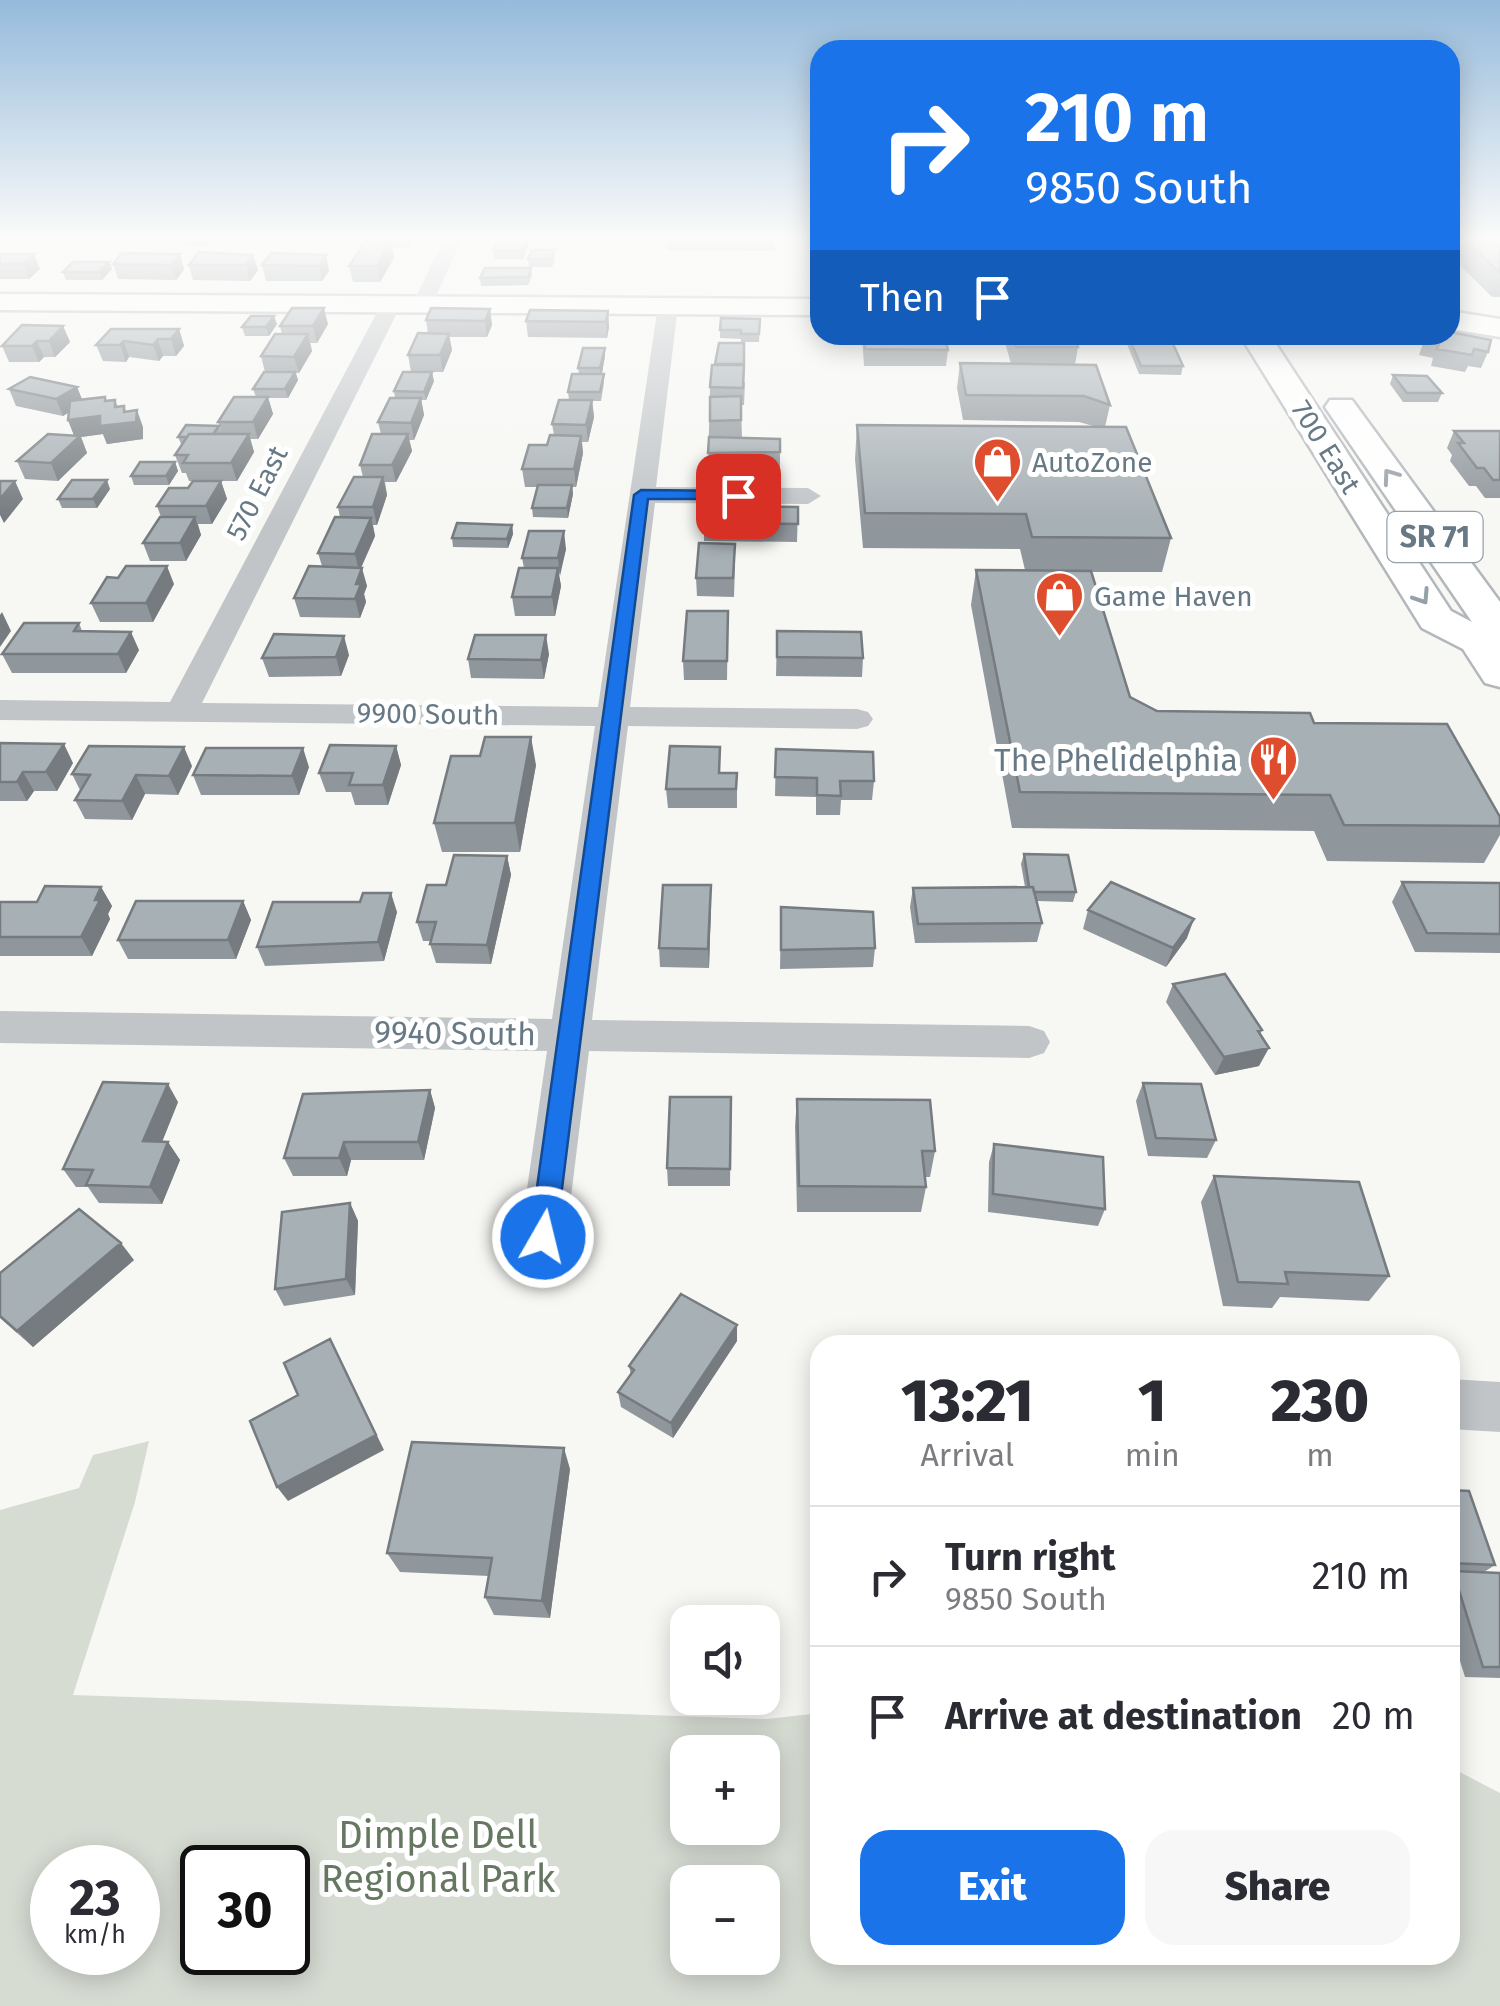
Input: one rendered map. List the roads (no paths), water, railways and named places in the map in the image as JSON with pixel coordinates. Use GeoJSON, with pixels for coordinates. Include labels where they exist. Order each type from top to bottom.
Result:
{"type":"FeatureCollection","features":[{"type":"Feature","properties":{"kind":"main road","name":"700 East"},"geometry":{"type":"LineString","coordinates":[[1261,345],[1436,620],[1493,652],[1493,620],[1322,379]]}},
{"type":"Feature","properties":{"kind":"street","name":"570 East"},"geometry":{"type":"LineString","coordinates":[[181,712],[376,333]]}},
{"type":"Feature","properties":{"kind":"street"},"geometry":{"type":"LineString","coordinates":[[543,1237],[664,333]]}},
{"type":"Feature","properties":{"kind":"street"},"geometry":{"type":"LineString","coordinates":[[641,495],[808,496]]}},
{"type":"Feature","properties":{"kind":"street","name":"9900 South"},"geometry":{"type":"LineString","coordinates":[[0,710],[857,719]]}},
{"type":"Feature","properties":{"kind":"street","name":"9940 South"},"geometry":{"type":"LineString","coordinates":[[4,1036],[570,1035],[1030,1042]]}},
{"type":"Feature","properties":{"kind":"street"},"geometry":{"type":"LineString","coordinates":[[1460,1405],[1500,1407]]}},
{"type":"Feature","properties":{"kind":"place","name":"AutoZone"},"geometry":{"type":"Point","coordinates":[997,504]}},
{"type":"Feature","properties":{"kind":"place","name":"Game Haven"},"geometry":{"type":"Point","coordinates":[1059,638]}},
{"type":"Feature","properties":{"kind":"place","name":"The Phelidelphia"},"geometry":{"type":"Point","coordinates":[1273,802]}},
{"type":"Feature","properties":{"kind":"park label","name":"Dimple Dell Regional Park"},"geometry":{"type":"Point","coordinates":[438,1857]}}]}
